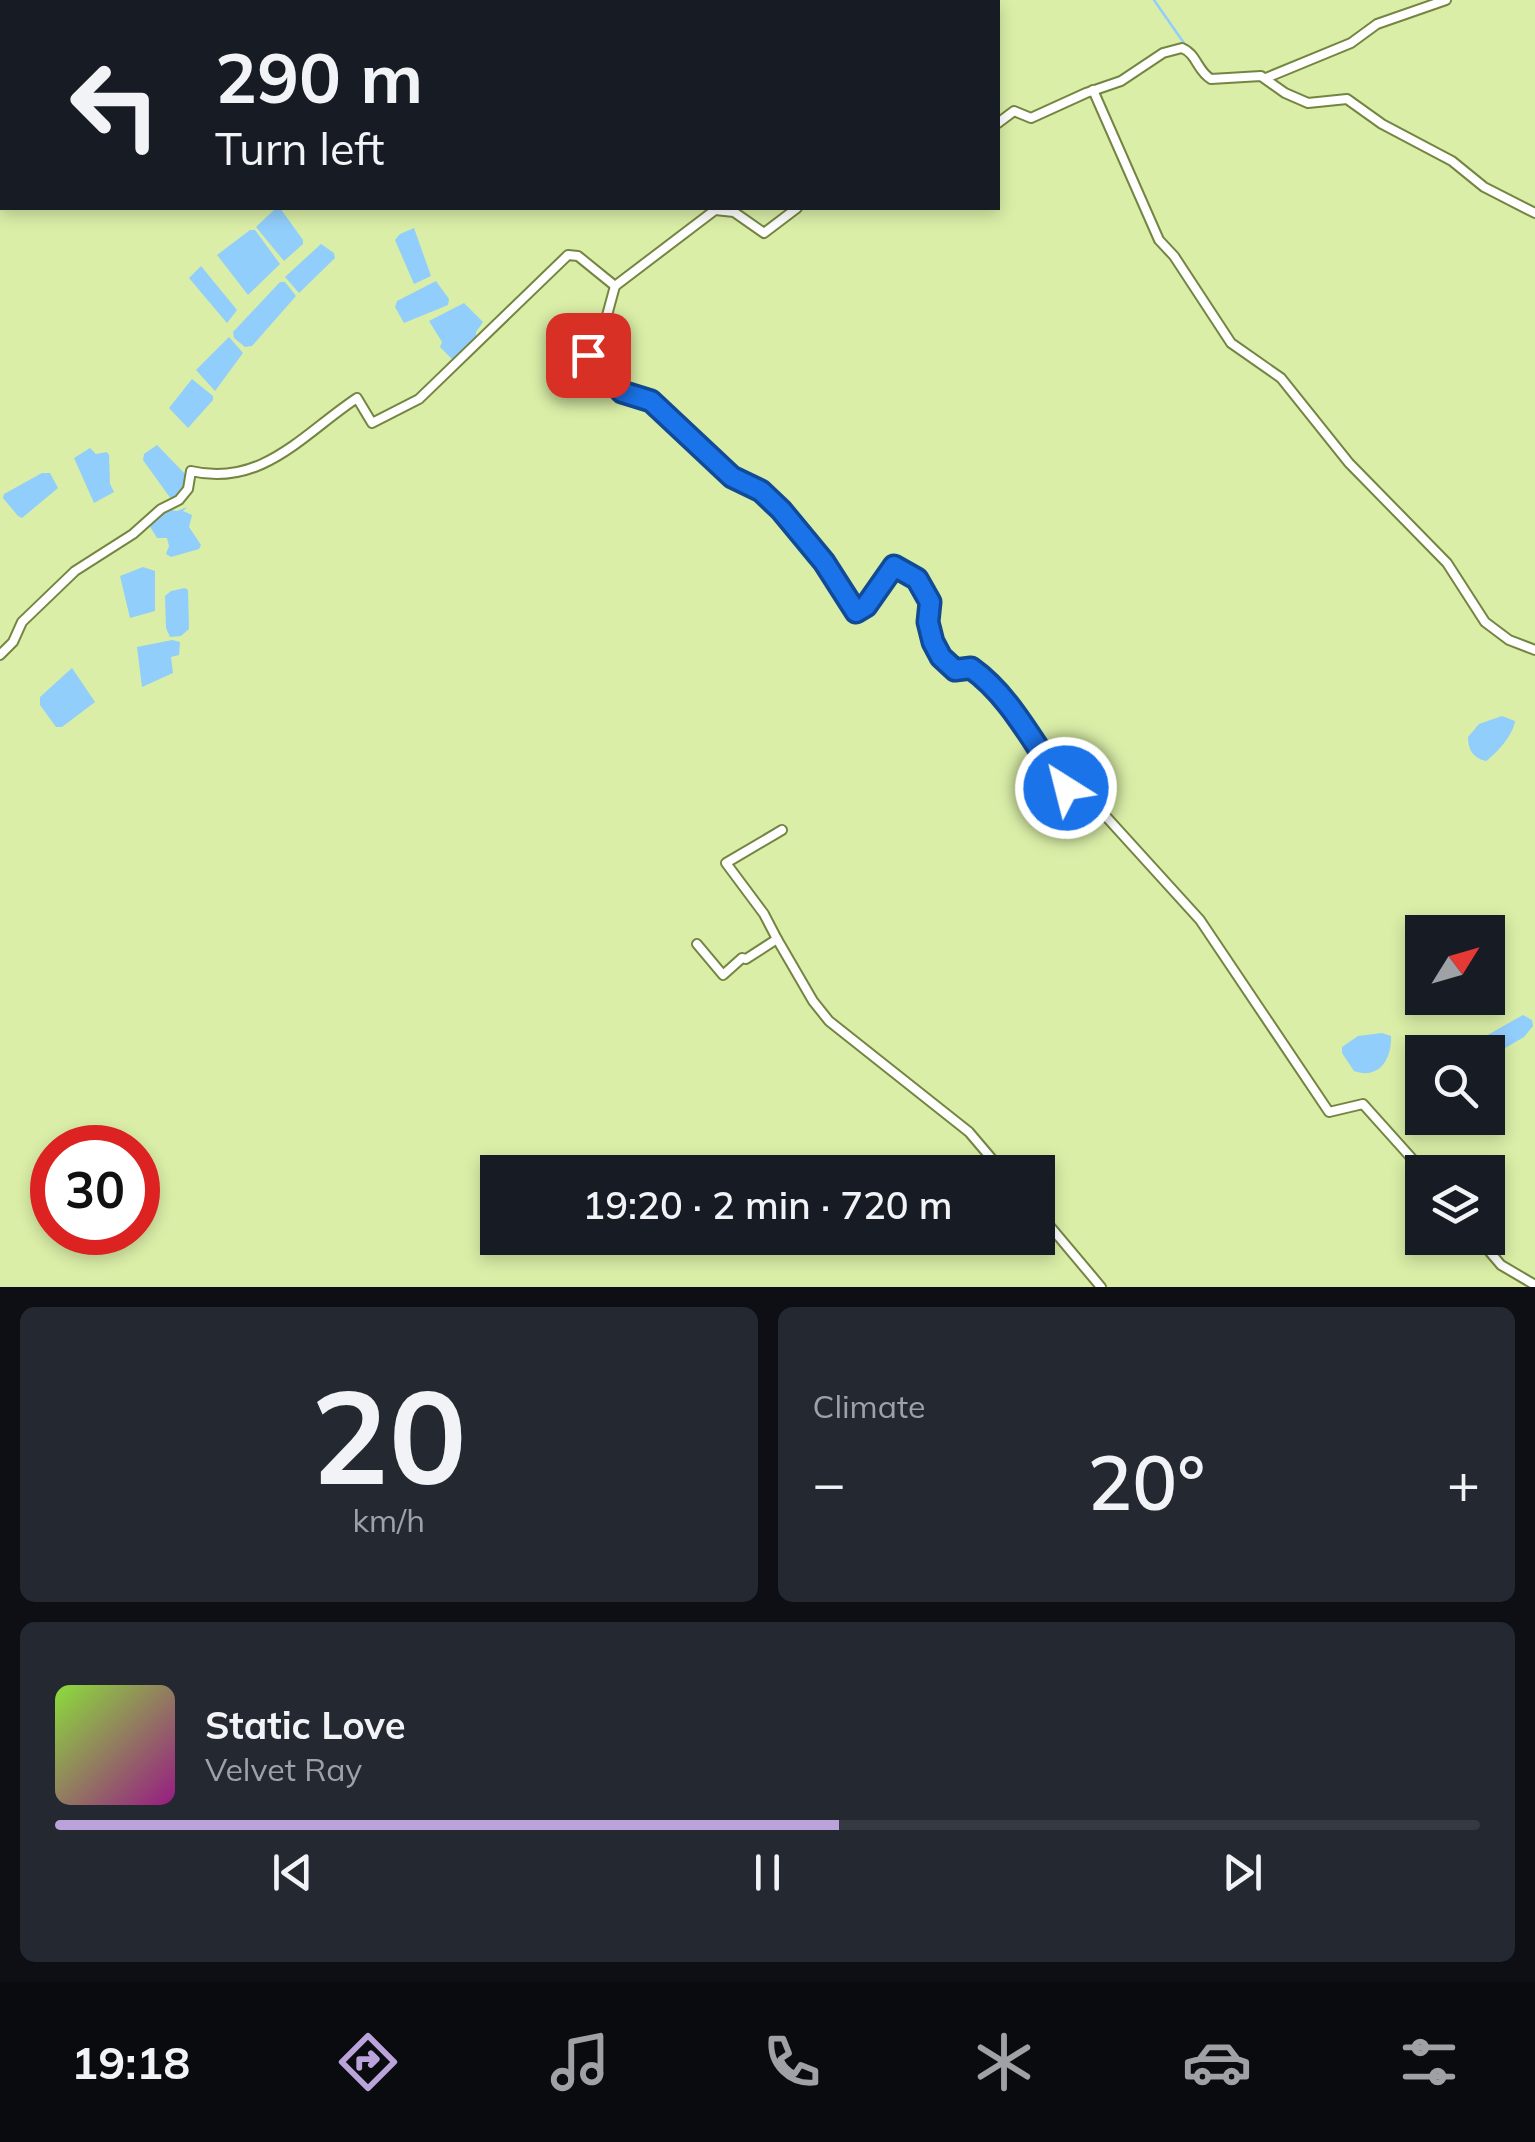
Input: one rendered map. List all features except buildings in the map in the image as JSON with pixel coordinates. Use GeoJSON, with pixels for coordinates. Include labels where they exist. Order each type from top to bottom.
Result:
{"type":"FeatureCollection","features":[{"type":"Feature","properties":{"kind":"street"},"geometry":{"type":"LineString","coordinates":[[1266,78],[1351,43],[1377,24],[1446,0]]}},
{"type":"Feature","properties":{"kind":"street"},"geometry":{"type":"LineString","coordinates":[[1000,122],[1014,111],[1030,118],[1042,114],[1121,81],[1163,53],[1178,48],[1192,53],[1202,72],[1212,79],[1252,75],[1266,78],[1286,93],[1308,102],[1346,99],[1382,124],[1452,162],[1484,186],[1535,213]]}},
{"type":"Feature","properties":{"kind":"street"},"geometry":{"type":"LineString","coordinates":[[1093,90],[1158,240],[1174,256],[1231,343],[1281,378],[1349,462],[1447,562],[1485,622],[1509,640],[1535,650]]}},
{"type":"Feature","properties":{"kind":"street"},"geometry":{"type":"LineString","coordinates":[[794,210],[764,233],[734,212],[716,210],[615,286],[606,319],[588,355],[622,392],[651,401],[732,477],[761,491],[781,510],[824,562],[856,612],[866,606],[894,566],[917,579],[930,602],[928,622],[941,657],[955,670],[968,668],[978,673],[1021,721],[1042,758],[1066,788],[1082,795],[1100,811],[1200,920],[1329,1112],[1363,1104],[1409,1155]]}},
{"type":"Feature","properties":{"kind":"street"},"geometry":{"type":"LineString","coordinates":[[0,656],[13,642],[22,622],[75,571],[179,500],[188,489],[191,471],[207,476],[232,474],[255,466],[306,440],[327,418],[357,398],[372,423],[402,410],[431,388],[568,255],[578,256],[615,286]]}},
{"type":"Feature","properties":{"kind":"street"},"geometry":{"type":"LineString","coordinates":[[782,830],[726,863],[764,914],[813,1001],[828,1021],[969,1132],[989,1155]]}},
{"type":"Feature","properties":{"kind":"street"},"geometry":{"type":"LineString","coordinates":[[697,944],[723,975],[742,958],[777,939]]}},
{"type":"Feature","properties":{"kind":"street"},"geometry":{"type":"LineString","coordinates":[[1055,1233],[1100,1287]]}},
{"type":"Feature","properties":{"kind":"street"},"geometry":{"type":"LineString","coordinates":[[1492,1255],[1535,1285]]}},
{"type":"Feature","properties":{"kind":"water"},"geometry":{"type":"Polygon","coordinates":[[[274,210],[281,210],[303,244],[284,261],[256,227],[274,210]]]}},
{"type":"Feature","properties":{"kind":"water"},"geometry":{"type":"Polygon","coordinates":[[[414,228],[431,276],[414,284],[395,240],[414,228]]]}},
{"type":"Feature","properties":{"kind":"water"},"geometry":{"type":"Polygon","coordinates":[[[255,230],[280,264],[248,295],[217,255],[255,230]]]}},
{"type":"Feature","properties":{"kind":"water"},"geometry":{"type":"Polygon","coordinates":[[[321,244],[335,258],[299,293],[285,277],[321,244]]]}},
{"type":"Feature","properties":{"kind":"water"},"geometry":{"type":"Polygon","coordinates":[[[201,266],[237,310],[227,323],[189,278],[201,266]]]}},
{"type":"Feature","properties":{"kind":"water"},"geometry":{"type":"Polygon","coordinates":[[[436,281],[449,299],[448,305],[404,323],[395,307],[397,301],[436,281]]]}},
{"type":"Feature","properties":{"kind":"water"},"geometry":{"type":"Polygon","coordinates":[[[280,282],[285,282],[296,296],[252,346],[245,347],[233,332],[280,282]]]}},
{"type":"Feature","properties":{"kind":"water"},"geometry":{"type":"Polygon","coordinates":[[[464,303],[483,322],[476,338],[453,360],[440,347],[442,342],[429,321],[464,303]]]}},
{"type":"Feature","properties":{"kind":"water"},"geometry":{"type":"Polygon","coordinates":[[[229,337],[243,353],[215,391],[196,370],[229,337]]]}},
{"type":"Feature","properties":{"kind":"water"},"geometry":{"type":"Polygon","coordinates":[[[192,379],[213,400],[188,428],[169,408],[192,379]]]}},
{"type":"Feature","properties":{"kind":"water"},"geometry":{"type":"Polygon","coordinates":[[[157,445],[188,477],[184,490],[171,499],[143,460],[144,454],[157,445]]]}},
{"type":"Feature","properties":{"kind":"water"},"geometry":{"type":"Polygon","coordinates":[[[90,448],[96,454],[109,455],[114,492],[94,503],[74,458],[90,448]]]}},
{"type":"Feature","properties":{"kind":"water"},"geometry":{"type":"Polygon","coordinates":[[[42,473],[50,473],[58,488],[22,518],[18,516],[4,494],[42,473]]]}},
{"type":"Feature","properties":{"kind":"water"},"geometry":{"type":"Polygon","coordinates":[[[187,507],[183,511],[192,515],[189,527],[201,545],[171,557],[166,554],[167,538],[157,538],[149,525],[166,509],[177,511],[187,507]]]}},
{"type":"Feature","properties":{"kind":"water"},"geometry":{"type":"Polygon","coordinates":[[[143,567],[155,571],[155,611],[130,618],[120,576],[143,567]]]}},
{"type":"Feature","properties":{"kind":"water"},"geometry":{"type":"Polygon","coordinates":[[[185,588],[189,629],[181,636],[170,637],[165,596],[185,588]]]}},
{"type":"Feature","properties":{"kind":"water"},"geometry":{"type":"Polygon","coordinates":[[[180,642],[179,655],[171,657],[173,673],[142,687],[137,647],[180,642]]]}},
{"type":"Feature","properties":{"kind":"water"},"geometry":{"type":"Polygon","coordinates":[[[72,668],[95,702],[62,727],[56,727],[40,705],[40,697],[72,668]]]}},
{"type":"Feature","properties":{"kind":"water"},"geometry":{"type":"Polygon","coordinates":[[[1502,716],[1515,721],[1511,732],[1486,761],[1478,758],[1470,750],[1468,737],[1479,724],[1502,716]]]}},
{"type":"Feature","properties":{"kind":"water"},"geometry":{"type":"Polygon","coordinates":[[[1523,1015],[1532,1020],[1533,1026],[1524,1037],[1505,1048],[1505,1035],[1488,1035],[1523,1015]]]}},
{"type":"Feature","properties":{"kind":"water"},"geometry":{"type":"Polygon","coordinates":[[[1358,1036],[1391,1036],[1382,1066],[1370,1073],[1354,1071],[1342,1047],[1358,1036]]]}},
{"type":"Feature","properties":{"kind":"waterway"},"geometry":{"type":"LineString","coordinates":[[1154,0],[1186,46]]}},
{"type":"Feature","properties":{"kind":"route"},"geometry":{"type":"LineString","coordinates":[[588,355],[622,392],[651,401],[732,477],[761,491],[781,510],[824,562],[856,612],[866,606],[894,566],[917,579],[930,602],[928,622],[941,657],[955,670],[971,668],[978,673],[1021,721],[1042,758],[1066,788]]}}]}
